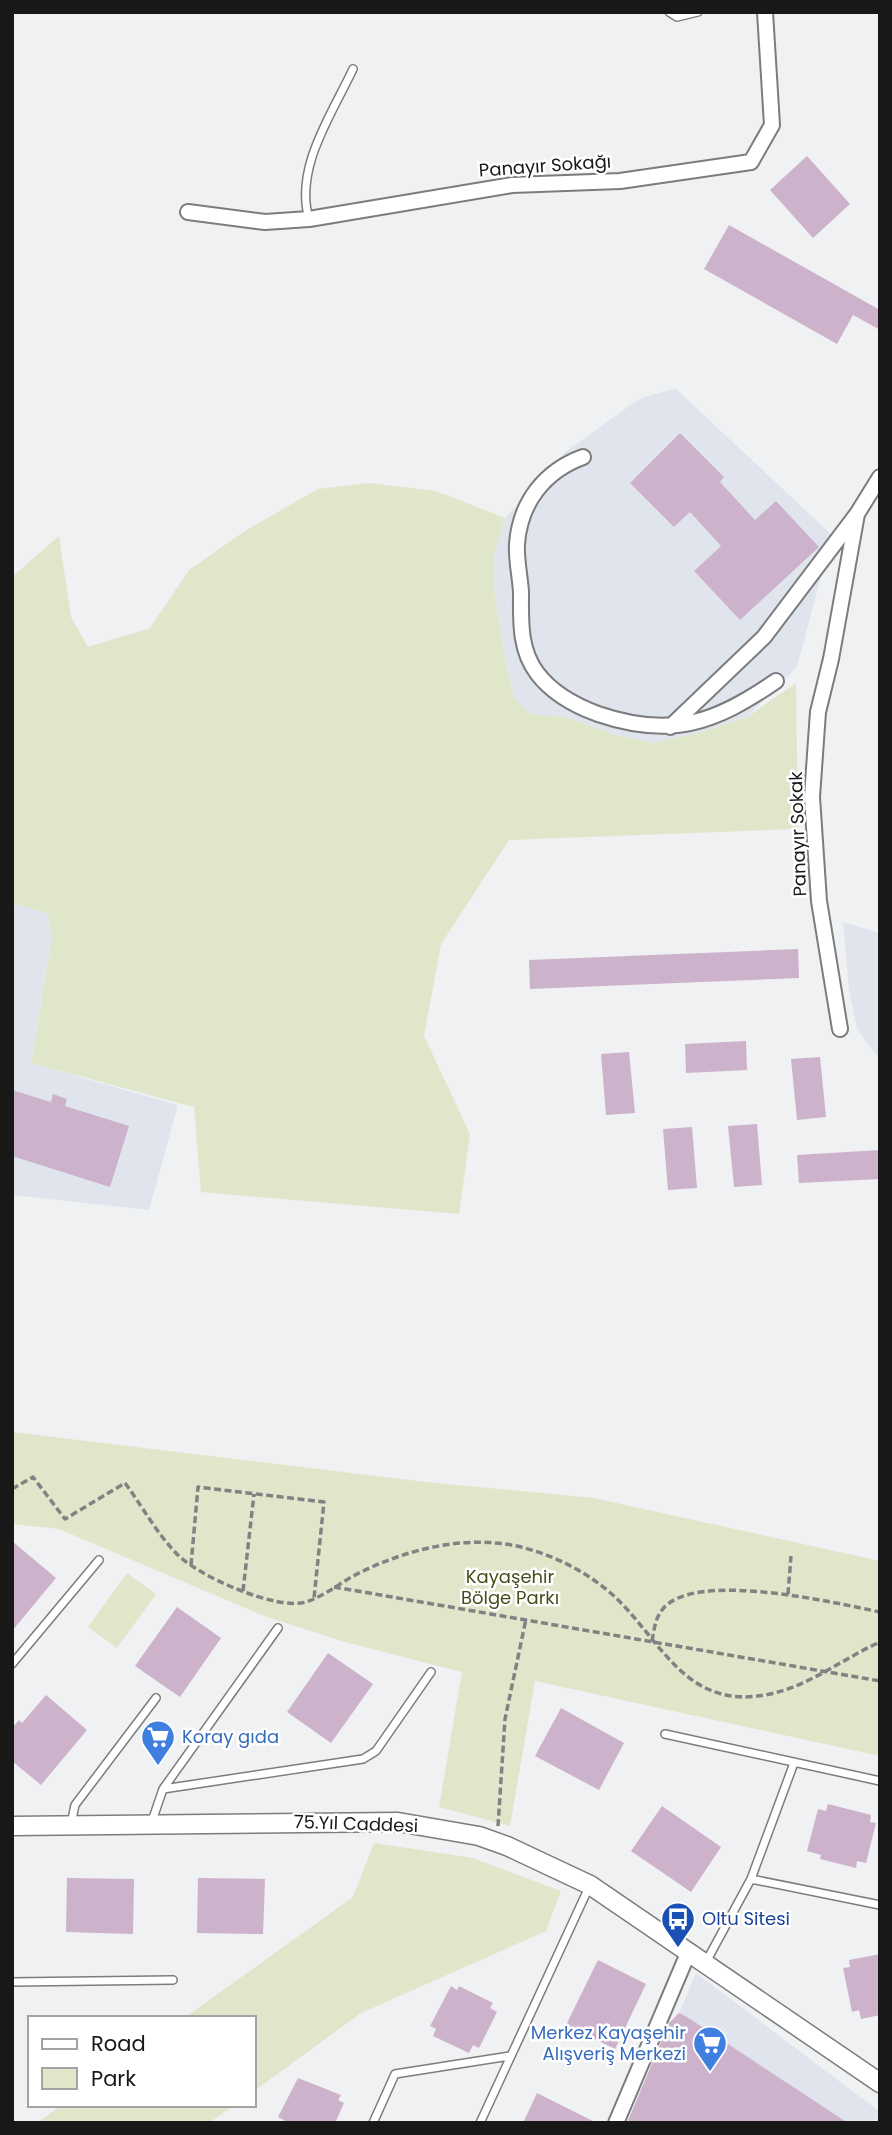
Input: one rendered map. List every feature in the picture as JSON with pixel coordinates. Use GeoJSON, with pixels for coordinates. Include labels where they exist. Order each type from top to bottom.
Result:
{"type":"FeatureCollection","features":[{"type":"Feature","properties":{"kind":"street","name":"Panayır Sokağı"},"geometry":{"type":"LineString","coordinates":[[188,212],[265,222],[309,219],[512,185],[620,181],[751,162],[772,125],[765,12]]}},
{"type":"Feature","properties":{"kind":"street"},"geometry":{"type":"LineString","coordinates":[[583,457],[560,465],[544,481],[532,494],[521,523],[517,545],[523,648],[537,673],[556,692],[582,708],[644,726],[669,728],[719,716],[776,681]]}},
{"type":"Feature","properties":{"kind":"street"},"geometry":{"type":"LineString","coordinates":[[669,728],[764,637],[857,514],[880,477]]}},
{"type":"Feature","properties":{"kind":"street","name":"Panayır Sokak"},"geometry":{"type":"LineString","coordinates":[[840,1029],[819,901],[812,797],[818,712],[831,659],[857,514]]}},
{"type":"Feature","properties":{"kind":"street","name":"75.Yıl Caddesi"},"geometry":{"type":"LineString","coordinates":[[12,1826],[398,1822],[449,1829],[497,1842],[590,1885],[880,2083]]}},
{"type":"Feature","properties":{"kind":"street"},"geometry":{"type":"LineString","coordinates":[[616,2123],[689,1951]]}},
{"type":"Feature","properties":{"kind":"lane"},"geometry":{"type":"LineString","coordinates":[[669,12],[677,17],[698,12]]}},
{"type":"Feature","properties":{"kind":"lane"},"geometry":{"type":"LineString","coordinates":[[309,219],[304,193],[307,172],[353,69]]}},
{"type":"Feature","properties":{"kind":"lane"},"geometry":{"type":"LineString","coordinates":[[12,1664],[99,1560]]}},
{"type":"Feature","properties":{"kind":"lane"},"geometry":{"type":"LineString","coordinates":[[151,1824],[163,1789],[278,1628]]}},
{"type":"Feature","properties":{"kind":"lane"},"geometry":{"type":"LineString","coordinates":[[163,1789],[363,1759],[376,1751],[431,1672]]}},
{"type":"Feature","properties":{"kind":"lane"},"geometry":{"type":"LineString","coordinates":[[71,1825],[75,1805],[156,1698]]}},
{"type":"Feature","properties":{"kind":"lane"},"geometry":{"type":"LineString","coordinates":[[665,1734],[880,1781]]}},
{"type":"Feature","properties":{"kind":"lane"},"geometry":{"type":"LineString","coordinates":[[706,1963],[751,1879],[794,1763]]}},
{"type":"Feature","properties":{"kind":"lane"},"geometry":{"type":"LineString","coordinates":[[751,1879],[880,1905]]}},
{"type":"Feature","properties":{"kind":"lane"},"geometry":{"type":"LineString","coordinates":[[481,2123],[590,1885]]}},
{"type":"Feature","properties":{"kind":"lane"},"geometry":{"type":"LineString","coordinates":[[12,1982],[173,1980]]}},
{"type":"Feature","properties":{"kind":"lane"},"geometry":{"type":"LineString","coordinates":[[373,2123],[395,2074],[510,2056]]}},
{"type":"Feature","properties":{"kind":"path"},"geometry":{"type":"LineString","coordinates":[[12,1489],[33,1477],[65,1519],[125,1483],[176,1554],[191,1565],[243,1591],[282,1601],[303,1603],[379,1564],[416,1550],[482,1542],[519,1546],[559,1558],[587,1576],[613,1595],[679,1673],[694,1682],[730,1695],[772,1694],[880,1642]]}},
{"type":"Feature","properties":{"kind":"path"},"geometry":{"type":"LineString","coordinates":[[191,1565],[198,1487],[324,1502],[314,1598]]}},
{"type":"Feature","properties":{"kind":"path"},"geometry":{"type":"LineString","coordinates":[[243,1591],[254,1493]]}},
{"type":"Feature","properties":{"kind":"path"},"geometry":{"type":"LineString","coordinates":[[788,1594],[791,1556]]}},
{"type":"Feature","properties":{"kind":"path"},"geometry":{"type":"LineString","coordinates":[[334,1587],[880,1681]]}},
{"type":"Feature","properties":{"kind":"path"},"geometry":{"type":"LineString","coordinates":[[652,1641],[660,1611],[677,1598],[724,1591],[788,1594],[880,1612]]}},
{"type":"Feature","properties":{"kind":"path"},"geometry":{"type":"LineString","coordinates":[[497,1842],[505,1719],[526,1619]]}},
{"type":"Feature","properties":{"kind":"shaded area"},"geometry":{"type":"Polygon","coordinates":[[[675,388],[832,535],[797,667],[747,717],[702,732],[653,743],[615,735],[569,718],[530,714],[514,697],[506,666],[494,588],[494,553],[505,518],[565,452],[639,399],[675,388]]]}},
{"type":"Feature","properties":{"kind":"shaded area"},"geometry":{"type":"Polygon","coordinates":[[[12,903],[48,914],[52,936],[31,1063],[178,1105],[149,1210],[12,1195],[12,903]]]}},
{"type":"Feature","properties":{"kind":"shaded area"},"geometry":{"type":"Polygon","coordinates":[[[843,922],[880,933],[880,1060],[857,1029],[849,990],[843,922]]]}},
{"type":"Feature","properties":{"kind":"shaded area","name":"Merkez Kayaşehir Alışveriş Merkezi"},"geometry":{"type":"Polygon","coordinates":[[[696,1973],[880,2112],[880,2123],[633,2123],[696,1973]]]}},
{"type":"Feature","properties":{"kind":"green space"},"geometry":{"type":"Polygon","coordinates":[[[369,483],[436,491],[505,518],[494,553],[494,588],[506,666],[514,697],[530,714],[569,718],[615,735],[653,743],[702,732],[747,717],[796,683],[798,829],[509,840],[441,944],[424,1036],[470,1134],[459,1214],[201,1192],[194,1107],[31,1063],[52,936],[48,914],[12,903],[13,576],[59,536],[71,617],[88,647],[150,628],[189,570],[245,531],[318,489],[369,483]]]}},
{"type":"Feature","properties":{"kind":"green space","name":"Kayaşehir Bölge Parkı"},"geometry":{"type":"Polygon","coordinates":[[[12,1432],[426,1482],[594,1498],[880,1561],[880,1756],[535,1681],[510,1826],[439,1807],[462,1672],[345,1642],[264,1616],[59,1529],[12,1524],[12,1432]]]}},
{"type":"Feature","properties":{"kind":"green space"},"geometry":{"type":"Polygon","coordinates":[[[127,1573],[156,1594],[117,1648],[88,1627],[127,1573]]]}},
{"type":"Feature","properties":{"kind":"green space"},"geometry":{"type":"Polygon","coordinates":[[[374,1843],[473,1858],[561,1891],[546,1931],[361,2013],[256,2090],[256,2016],[187,2016],[353,1897],[374,1843]]]}},
{"type":"Feature","properties":{"kind":"green space"},"geometry":{"type":"Polygon","coordinates":[[[59,2107],[231,2107],[209,2123],[37,2123],[59,2107]]]}},
{"type":"Feature","properties":{"kind":"building"},"geometry":{"type":"Polygon","coordinates":[[[807,156],[850,204],[813,238],[770,190],[807,156]]]}},
{"type":"Feature","properties":{"kind":"building"},"geometry":{"type":"Polygon","coordinates":[[[729,225],[880,310],[880,330],[853,315],[837,344],[704,269],[729,225]]]}},
{"type":"Feature","properties":{"kind":"building"},"geometry":{"type":"Polygon","coordinates":[[[680,433],[724,477],[720,482],[755,520],[776,501],[819,547],[740,620],[694,571],[721,546],[690,512],[674,527],[630,483],[680,433]]]}},
{"type":"Feature","properties":{"kind":"building"},"geometry":{"type":"Polygon","coordinates":[[[798,949],[799,978],[530,989],[529,960],[798,949]]]}},
{"type":"Feature","properties":{"kind":"building"},"geometry":{"type":"Polygon","coordinates":[[[746,1041],[747,1070],[686,1073],[685,1044],[746,1041]]]}},
{"type":"Feature","properties":{"kind":"building"},"geometry":{"type":"Polygon","coordinates":[[[629,1052],[635,1113],[606,1115],[601,1054],[629,1052]]]}},
{"type":"Feature","properties":{"kind":"building"},"geometry":{"type":"Polygon","coordinates":[[[820,1057],[826,1117],[797,1120],[791,1059],[820,1057]]]}},
{"type":"Feature","properties":{"kind":"building"},"geometry":{"type":"Polygon","coordinates":[[[12,1090],[51,1102],[53,1094],[67,1099],[65,1106],[129,1126],[110,1187],[12,1156],[12,1090]]]}},
{"type":"Feature","properties":{"kind":"building"},"geometry":{"type":"Polygon","coordinates":[[[757,1124],[762,1185],[734,1187],[728,1126],[757,1124]]]}},
{"type":"Feature","properties":{"kind":"building"},"geometry":{"type":"Polygon","coordinates":[[[692,1127],[697,1188],[668,1190],[663,1129],[692,1127]]]}},
{"type":"Feature","properties":{"kind":"building"},"geometry":{"type":"Polygon","coordinates":[[[880,1150],[880,1179],[799,1183],[797,1155],[880,1150]]]}},
{"type":"Feature","properties":{"kind":"building"},"geometry":{"type":"Polygon","coordinates":[[[12,1541],[56,1578],[12,1631],[12,1541]]]}},
{"type":"Feature","properties":{"kind":"building"},"geometry":{"type":"Polygon","coordinates":[[[177,1607],[221,1638],[180,1697],[135,1666],[177,1607]]]}},
{"type":"Feature","properties":{"kind":"building"},"geometry":{"type":"Polygon","coordinates":[[[328,1653],[373,1684],[331,1743],[287,1712],[328,1653]]]}},
{"type":"Feature","properties":{"kind":"building"},"geometry":{"type":"Polygon","coordinates":[[[46,1695],[87,1730],[41,1785],[12,1761],[12,1728],[19,1720],[22,1723],[46,1695]]]}},
{"type":"Feature","properties":{"kind":"building"},"geometry":{"type":"Polygon","coordinates":[[[561,1708],[624,1743],[599,1790],[535,1756],[561,1708]]]}},
{"type":"Feature","properties":{"kind":"building"},"geometry":{"type":"Polygon","coordinates":[[[828,1804],[871,1815],[870,1822],[876,1823],[866,1863],[857,1861],[856,1868],[820,1859],[821,1855],[807,1851],[818,1809],[826,1811],[828,1804]]]}},
{"type":"Feature","properties":{"kind":"building"},"geometry":{"type":"Polygon","coordinates":[[[662,1806],[721,1847],[691,1892],[631,1851],[662,1806]]]}},
{"type":"Feature","properties":{"kind":"building"},"geometry":{"type":"Polygon","coordinates":[[[67,1878],[134,1879],[133,1934],[66,1932],[67,1878]]]}},
{"type":"Feature","properties":{"kind":"building"},"geometry":{"type":"Polygon","coordinates":[[[198,1878],[265,1879],[263,1934],[197,1933],[198,1878]]]}},
{"type":"Feature","properties":{"kind":"building"},"geometry":{"type":"Polygon","coordinates":[[[880,1954],[880,2015],[861,2019],[859,2010],[852,2012],[843,1968],[850,1967],[849,1960],[880,1954]]]}},
{"type":"Feature","properties":{"kind":"building"},"geometry":{"type":"Polygon","coordinates":[[[598,1960],[646,1984],[615,2049],[566,2025],[598,1960]]]}},
{"type":"Feature","properties":{"kind":"building"},"geometry":{"type":"Polygon","coordinates":[[[451,1986],[457,1990],[459,1986],[493,2003],[490,2008],[497,2012],[479,2048],[473,2045],[469,2053],[433,2036],[436,2029],[430,2026],[451,1986]]]}},
{"type":"Feature","properties":{"kind":"building","name":"Merkez Kayaşehir Alışveriş Merkezi"},"geometry":{"type":"Polygon","coordinates":[[[679,2013],[848,2123],[627,2123],[669,2023],[679,2013]]]}},
{"type":"Feature","properties":{"kind":"building"},"geometry":{"type":"Polygon","coordinates":[[[298,2078],[341,2095],[338,2100],[344,2103],[335,2123],[289,2123],[278,2117],[298,2078]]]}},
{"type":"Feature","properties":{"kind":"building"},"geometry":{"type":"Polygon","coordinates":[[[537,2093],[597,2123],[523,2123],[537,2093]]]}},
{"type":"Feature","properties":{"kind":"place","name":"Koray gıda"},"geometry":{"type":"Point","coordinates":[158,1767]}},
{"type":"Feature","properties":{"kind":"place","name":"Oltu Sitesi"},"geometry":{"type":"Point","coordinates":[678,1949]}},
{"type":"Feature","properties":{"kind":"place","name":"Merkez Kayaşehir Alışveriş Merkezi"},"geometry":{"type":"Point","coordinates":[710,2073]}}]}
